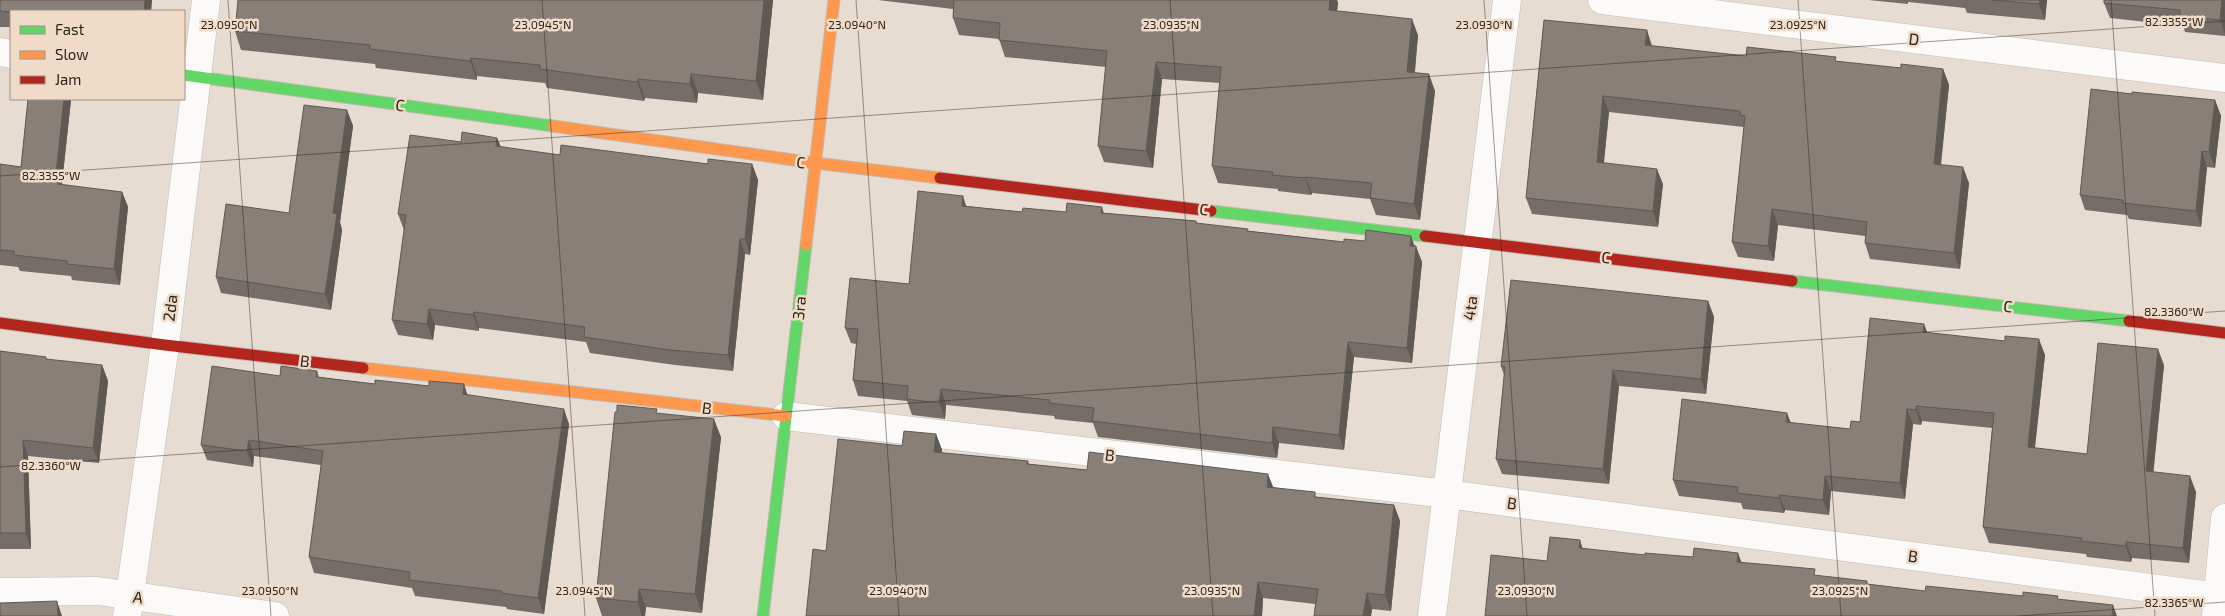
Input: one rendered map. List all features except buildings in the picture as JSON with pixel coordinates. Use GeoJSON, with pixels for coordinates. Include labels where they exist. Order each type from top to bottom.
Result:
{"type":"FeatureCollection","features":[{"type":"Feature","properties":{"kind":"street","name":"2da"},"geometry":{"type":"LineString","coordinates":[[128,606],[165,345],[190,76],[206,0]]}},
{"type":"Feature","properties":{"kind":"street","name":"3ra"},"geometry":{"type":"LineString","coordinates":[[764,616],[834,0]]}},
{"type":"Feature","properties":{"kind":"street","name":"4ta"},"geometry":{"type":"LineString","coordinates":[[1432,616],[1507,0]]}},
{"type":"Feature","properties":{"kind":"street","name":"D"},"geometry":{"type":"LineString","coordinates":[[1602,0],[2225,78]]}},
{"type":"Feature","properties":{"kind":"street","name":"C"},"geometry":{"type":"LineString","coordinates":[[190,76],[815,163],[2225,333]]}},
{"type":"Feature","properties":{"kind":"street","name":"B"},"geometry":{"type":"LineString","coordinates":[[0,323],[165,345],[1447,494],[2217,606]]}},
{"type":"Feature","properties":{"kind":"street"},"geometry":{"type":"LineString","coordinates":[[2217,606],[2225,518]]}},
{"type":"Feature","properties":{"kind":"street","name":"A"},"geometry":{"type":"LineString","coordinates":[[0,592],[98,591],[128,606],[275,616]]}},
{"type":"Feature","properties":{"kind":"traffic: fast"},"geometry":{"type":"LineString","coordinates":[[185,75],[553,126]]}},
{"type":"Feature","properties":{"kind":"traffic: fast"},"geometry":{"type":"LineString","coordinates":[[1211,211],[1425,236]]}},
{"type":"Feature","properties":{"kind":"traffic: fast"},"geometry":{"type":"LineString","coordinates":[[763,616],[806,245]]}},
{"type":"Feature","properties":{"kind":"traffic: fast"},"geometry":{"type":"LineString","coordinates":[[1792,281],[2129,321]]}},
{"type":"Feature","properties":{"kind":"traffic: slow"},"geometry":{"type":"LineString","coordinates":[[806,245],[834,0]]}},
{"type":"Feature","properties":{"kind":"traffic: slow"},"geometry":{"type":"LineString","coordinates":[[553,126],[815,163],[940,178]]}},
{"type":"Feature","properties":{"kind":"traffic: slow"},"geometry":{"type":"LineString","coordinates":[[363,368],[786,416]]}},
{"type":"Feature","properties":{"kind":"traffic: jam"},"geometry":{"type":"LineString","coordinates":[[940,178],[1211,211]]}},
{"type":"Feature","properties":{"kind":"traffic: jam"},"geometry":{"type":"LineString","coordinates":[[1425,236],[1792,281]]}},
{"type":"Feature","properties":{"kind":"traffic: jam"},"geometry":{"type":"LineString","coordinates":[[2129,321],[2225,333]]}},
{"type":"Feature","properties":{"kind":"traffic: jam"},"geometry":{"type":"LineString","coordinates":[[0,323],[165,345],[363,368]]}}]}
